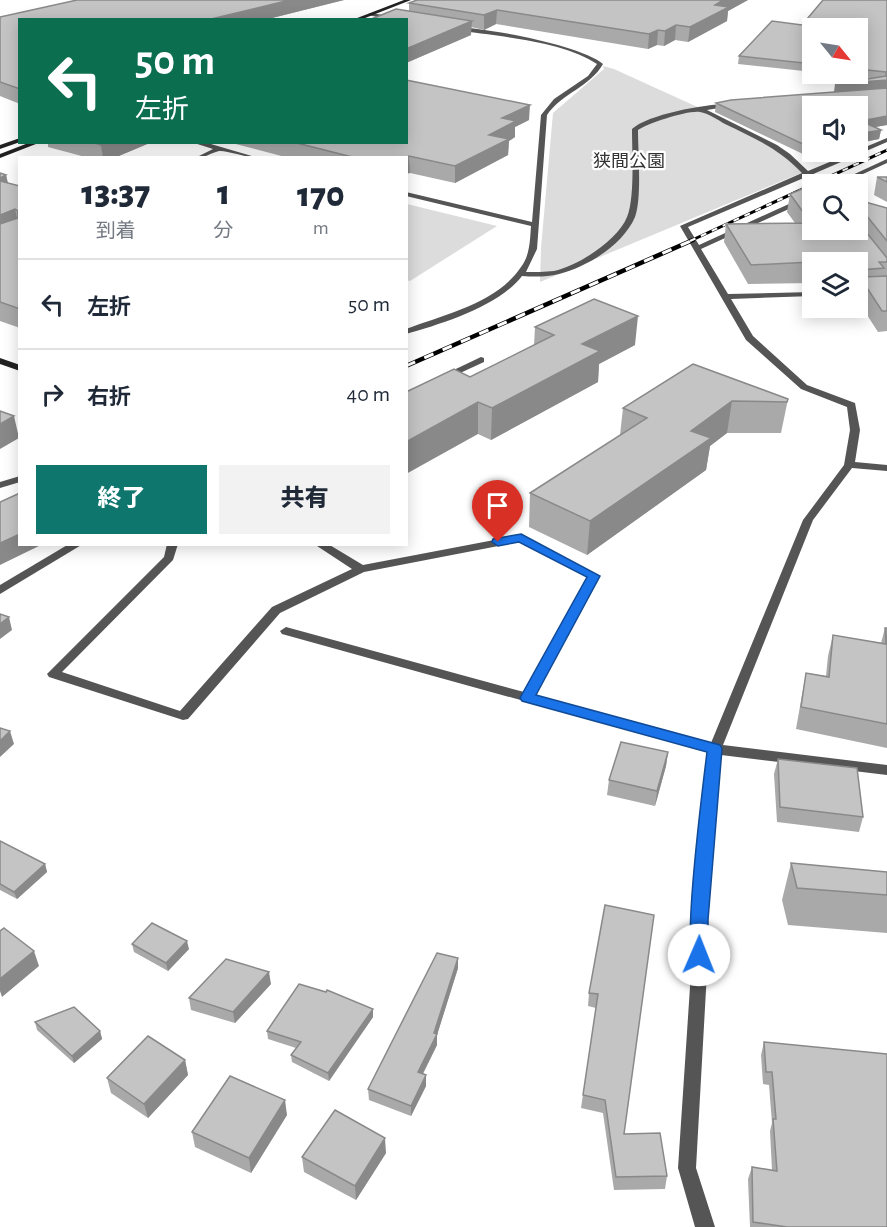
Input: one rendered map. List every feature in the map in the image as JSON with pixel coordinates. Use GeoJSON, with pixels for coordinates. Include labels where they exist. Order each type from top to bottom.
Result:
{"type":"FeatureCollection","features":[{"type":"Feature","properties":{"kind":"street"},"geometry":{"type":"LineString","coordinates":[[359,18],[408,0]]}},
{"type":"Feature","properties":{"kind":"street"},"geometry":{"type":"LineString","coordinates":[[378,18],[418,4]]}},
{"type":"Feature","properties":{"kind":"street"},"geometry":{"type":"LineString","coordinates":[[370,14],[394,18]]}},
{"type":"Feature","properties":{"kind":"street"},"geometry":{"type":"LineString","coordinates":[[408,331],[484,301],[506,289],[522,274],[532,256],[544,115],[552,103],[592,74],[600,64],[587,55],[560,48],[451,28]]}},
{"type":"Feature","properties":{"kind":"street"},"geometry":{"type":"LineString","coordinates":[[522,274],[558,272],[591,256],[615,238],[625,226],[634,209],[635,129],[643,122],[741,103]]}},
{"type":"Feature","properties":{"kind":"street"},"geometry":{"type":"LineString","coordinates":[[701,110],[776,146],[789,155],[807,174]]}},
{"type":"Feature","properties":{"kind":"street"},"geometry":{"type":"LineString","coordinates":[[810,174],[887,140]]}},
{"type":"Feature","properties":{"kind":"street"},"geometry":{"type":"LineString","coordinates":[[0,147],[18,141]]}},
{"type":"Feature","properties":{"kind":"street"},"geometry":{"type":"LineString","coordinates":[[0,156],[33,144]]}},
{"type":"Feature","properties":{"kind":"street"},"geometry":{"type":"LineString","coordinates":[[201,144],[248,156]]}},
{"type":"Feature","properties":{"kind":"street"},"geometry":{"type":"LineString","coordinates":[[203,156],[219,149]]}},
{"type":"Feature","properties":{"kind":"street"},"geometry":{"type":"LineString","coordinates":[[858,174],[887,161]]}},
{"type":"Feature","properties":{"kind":"street"},"geometry":{"type":"LineString","coordinates":[[705,1227],[687,1168],[699,972],[699,920],[715,749],[808,520],[849,465],[855,430],[852,405],[804,387],[749,338],[684,226],[802,177]]}},
{"type":"Feature","properties":{"kind":"street"},"geometry":{"type":"LineString","coordinates":[[408,194],[535,225]]}},
{"type":"Feature","properties":{"kind":"street"},"geometry":{"type":"LineString","coordinates":[[698,248],[802,200]]}},
{"type":"Feature","properties":{"kind":"street"},"geometry":{"type":"LineString","coordinates":[[725,297],[802,294]]}},
{"type":"Feature","properties":{"kind":"street"},"geometry":{"type":"LineString","coordinates":[[438,380],[481,360]]}},
{"type":"Feature","properties":{"kind":"street"},"geometry":{"type":"LineString","coordinates":[[0,361],[18,367]]}},
{"type":"Feature","properties":{"kind":"street"},"geometry":{"type":"LineString","coordinates":[[849,465],[887,468]]}},
{"type":"Feature","properties":{"kind":"street"},"geometry":{"type":"LineString","coordinates":[[0,485],[18,480]]}},
{"type":"Feature","properties":{"kind":"street"},"geometry":{"type":"LineString","coordinates":[[172,546],[169,558],[53,674],[183,716],[276,610],[361,568],[521,538],[594,576],[527,698]]}},
{"type":"Feature","properties":{"kind":"street"},"geometry":{"type":"LineString","coordinates":[[0,590],[75,546]]}},
{"type":"Feature","properties":{"kind":"street"},"geometry":{"type":"LineString","coordinates":[[322,546],[361,568]]}},
{"type":"Feature","properties":{"kind":"street"},"geometry":{"type":"LineString","coordinates":[[286,631],[715,749],[887,770]]}},
{"type":"Feature","properties":{"kind":"green space","name":"狭間公園"},"geometry":{"type":"Polygon","coordinates":[[[603,66],[704,110],[798,161],[806,171],[540,282],[553,113],[604,69],[603,66]]]}},
{"type":"Feature","properties":{"kind":"green space"},"geometry":{"type":"Polygon","coordinates":[[[408,204],[497,226],[408,280],[408,204]]]}},
{"type":"Feature","properties":{"kind":"building"},"geometry":{"type":"Polygon","coordinates":[[[77,0],[290,0],[215,18],[18,18],[18,88],[0,82],[0,17],[77,0]]]}},
{"type":"Feature","properties":{"kind":"building"},"geometry":{"type":"Polygon","coordinates":[[[417,0],[723,0],[715,5],[729,7],[690,27],[676,25],[665,31],[658,30],[649,34],[497,10],[484,15],[409,3],[417,0]]]}},
{"type":"Feature","properties":{"kind":"building"},"geometry":{"type":"Polygon","coordinates":[[[823,0],[887,0],[887,80],[868,81],[868,79],[886,76],[886,72],[868,70],[868,18],[808,18],[823,0]]]}},
{"type":"Feature","properties":{"kind":"building"},"geometry":{"type":"Polygon","coordinates":[[[396,9],[472,21],[408,48],[408,18],[374,18],[396,9]]]}},
{"type":"Feature","properties":{"kind":"building"},"geometry":{"type":"Polygon","coordinates":[[[772,21],[802,25],[802,63],[739,56],[772,21]]]}},
{"type":"Feature","properties":{"kind":"building"},"geometry":{"type":"Polygon","coordinates":[[[408,80],[530,105],[502,118],[516,121],[489,135],[509,139],[455,166],[409,156],[348,156],[301,144],[408,144],[408,80]]]}},
{"type":"Feature","properties":{"kind":"building"},"geometry":{"type":"Polygon","coordinates":[[[887,88],[887,116],[868,120],[868,96],[802,96],[802,144],[716,103],[887,88]]]}},
{"type":"Feature","properties":{"kind":"building"},"geometry":{"type":"Polygon","coordinates":[[[868,124],[881,130],[868,132],[868,124]]]}},
{"type":"Feature","properties":{"kind":"building"},"geometry":{"type":"Polygon","coordinates":[[[877,177],[887,177],[887,182],[877,177]]]}},
{"type":"Feature","properties":{"kind":"building"},"geometry":{"type":"Polygon","coordinates":[[[0,181],[18,186],[18,211],[15,209],[0,215],[0,181]]]}},
{"type":"Feature","properties":{"kind":"building"},"geometry":{"type":"Polygon","coordinates":[[[802,189],[802,211],[790,194],[802,189]]]}},
{"type":"Feature","properties":{"kind":"building"},"geometry":{"type":"Polygon","coordinates":[[[868,203],[887,208],[887,241],[868,217],[868,203]]]}},
{"type":"Feature","properties":{"kind":"building"},"geometry":{"type":"Polygon","coordinates":[[[18,218],[18,308],[0,302],[0,224],[18,218]]]}},
{"type":"Feature","properties":{"kind":"building"},"geometry":{"type":"Polygon","coordinates":[[[802,223],[802,240],[868,240],[868,234],[887,258],[887,262],[879,262],[884,268],[868,269],[868,252],[802,252],[802,263],[751,265],[726,224],[802,223]]]}},
{"type":"Feature","properties":{"kind":"building"},"geometry":{"type":"Polygon","coordinates":[[[887,276],[887,311],[882,311],[868,289],[868,277],[887,276]]]}},
{"type":"Feature","properties":{"kind":"building"},"geometry":{"type":"Polygon","coordinates":[[[594,299],[638,316],[582,344],[600,351],[492,408],[478,402],[408,441],[408,391],[454,369],[470,377],[554,335],[535,327],[594,299]]]}},
{"type":"Feature","properties":{"kind":"building"},"geometry":{"type":"Polygon","coordinates":[[[693,364],[788,399],[787,402],[732,401],[691,431],[711,438],[590,521],[530,493],[647,418],[623,408],[693,364]]]}},
{"type":"Feature","properties":{"kind":"building"},"geometry":{"type":"Polygon","coordinates":[[[0,411],[14,416],[0,424],[0,411]]]}},
{"type":"Feature","properties":{"kind":"building"},"geometry":{"type":"Polygon","coordinates":[[[18,494],[18,535],[0,543],[0,502],[18,494]]]}},
{"type":"Feature","properties":{"kind":"building"},"geometry":{"type":"Polygon","coordinates":[[[0,614],[9,617],[0,624],[0,614]]]}},
{"type":"Feature","properties":{"kind":"building"},"geometry":{"type":"Polygon","coordinates":[[[885,628],[887,628],[887,724],[801,707],[806,673],[829,677],[833,635],[886,644],[885,628]]]}},
{"type":"Feature","properties":{"kind":"building"},"geometry":{"type":"Polygon","coordinates":[[[0,728],[10,731],[0,741],[0,728]]]}},
{"type":"Feature","properties":{"kind":"building"},"geometry":{"type":"Polygon","coordinates":[[[621,742],[668,752],[657,791],[609,780],[621,742]]]}},
{"type":"Feature","properties":{"kind":"building"},"geometry":{"type":"Polygon","coordinates":[[[778,759],[857,768],[863,817],[780,807],[778,759]]]}},
{"type":"Feature","properties":{"kind":"building"},"geometry":{"type":"Polygon","coordinates":[[[0,841],[45,864],[14,892],[0,884],[0,841]]]}},
{"type":"Feature","properties":{"kind":"building"},"geometry":{"type":"Polygon","coordinates":[[[791,863],[887,872],[887,895],[797,888],[791,863]]]}},
{"type":"Feature","properties":{"kind":"building"},"geometry":{"type":"Polygon","coordinates":[[[605,905],[654,915],[624,1134],[660,1133],[667,1176],[616,1177],[605,1100],[583,1095],[598,994],[589,993],[605,905]]]}},
{"type":"Feature","properties":{"kind":"building"},"geometry":{"type":"Polygon","coordinates":[[[152,923],[187,941],[166,963],[132,944],[152,923]]]}},
{"type":"Feature","properties":{"kind":"building"},"geometry":{"type":"Polygon","coordinates":[[[4,928],[34,951],[0,979],[0,931],[4,928]]]}},
{"type":"Feature","properties":{"kind":"building"},"geometry":{"type":"Polygon","coordinates":[[[437,953],[458,958],[434,1033],[437,1034],[418,1072],[426,1075],[411,1106],[368,1089],[437,953]]]}},
{"type":"Feature","properties":{"kind":"building"},"geometry":{"type":"Polygon","coordinates":[[[226,959],[269,972],[233,1012],[189,998],[226,959]]]}},
{"type":"Feature","properties":{"kind":"building"},"geometry":{"type":"Polygon","coordinates":[[[299,984],[326,992],[327,990],[373,1009],[328,1073],[291,1055],[301,1042],[267,1031],[299,984]]]}},
{"type":"Feature","properties":{"kind":"building"},"geometry":{"type":"Polygon","coordinates":[[[74,1007],[100,1031],[72,1056],[35,1022],[74,1007]]]}},
{"type":"Feature","properties":{"kind":"building"},"geometry":{"type":"Polygon","coordinates":[[[148,1036],[185,1060],[144,1104],[107,1078],[148,1036]]]}},
{"type":"Feature","properties":{"kind":"building"},"geometry":{"type":"Polygon","coordinates":[[[764,1042],[887,1054],[887,1227],[787,1227],[753,1222],[752,1167],[777,1171],[772,1072],[766,1072],[764,1042]]]}},
{"type":"Feature","properties":{"kind":"building"},"geometry":{"type":"Polygon","coordinates":[[[230,1076],[285,1100],[249,1158],[192,1132],[230,1076]]]}},
{"type":"Feature","properties":{"kind":"building"},"geometry":{"type":"Polygon","coordinates":[[[335,1110],[385,1138],[355,1186],[302,1157],[335,1110]]]}},
{"type":"Feature","properties":{"kind":"railway"},"geometry":{"type":"LineString","coordinates":[[690,241],[887,150]]}},
{"type":"Feature","properties":{"kind":"railway"},"geometry":{"type":"LineString","coordinates":[[408,365],[693,240]]}},
{"type":"Feature","properties":{"kind":"route"},"geometry":{"type":"LineString","coordinates":[[498,542],[521,538],[594,576],[527,698],[715,749],[699,920],[699,955]]}}]}
